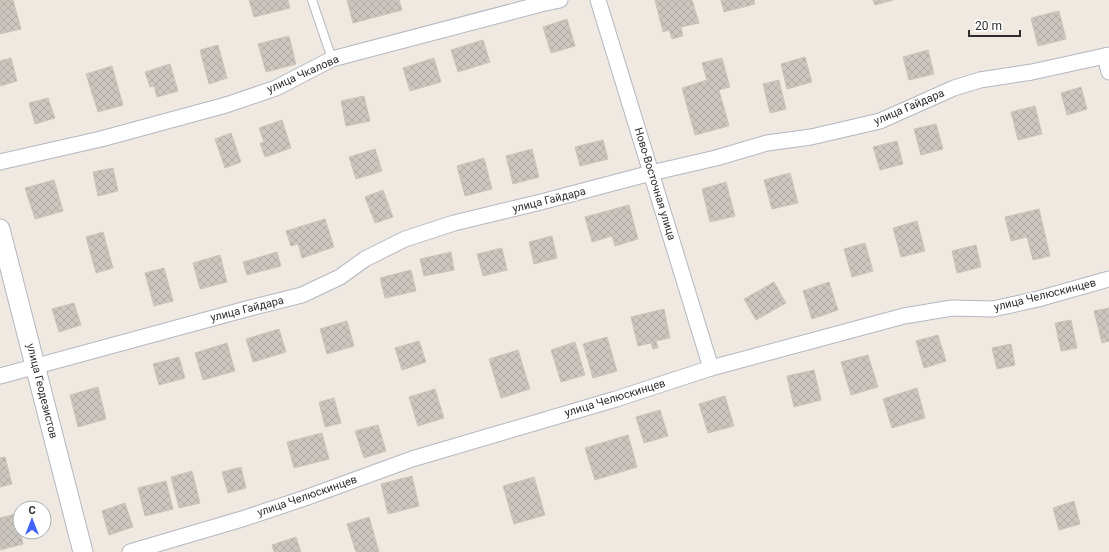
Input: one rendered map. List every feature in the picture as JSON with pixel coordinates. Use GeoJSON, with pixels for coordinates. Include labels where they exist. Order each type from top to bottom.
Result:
{"type":"FeatureCollection","features":[{"type":"Feature","properties":{"kind":"street","name":"улица Чкалова"},"geometry":{"type":"LineString","coordinates":[[0,162],[101,139],[226,105],[276,88],[332,59],[560,0]]}},
{"type":"Feature","properties":{"kind":"street","name":"Ново-Восточная улица"},"geometry":{"type":"LineString","coordinates":[[598,0],[711,368]]}},
{"type":"Feature","properties":{"kind":"street","name":"улица Гайдара"},"geometry":{"type":"LineString","coordinates":[[0,376],[302,295],[340,277],[365,259],[405,239],[454,223],[716,158],[767,143],[811,136],[880,121],[954,88],[980,80],[1032,72],[1107,56]]}},
{"type":"Feature","properties":{"kind":"street"},"geometry":{"type":"LineString","coordinates":[[1107,56],[1109,72]]}},
{"type":"Feature","properties":{"kind":"street","name":"улица Геодезистов"},"geometry":{"type":"LineString","coordinates":[[0,229],[83,552]]}},
{"type":"Feature","properties":{"kind":"street","name":"улица Челюскинцев"},"geometry":{"type":"LineString","coordinates":[[130,552],[249,517],[412,458],[616,398],[711,368],[904,316],[952,308],[993,309],[1038,299],[1109,279]]}},
{"type":"Feature","properties":{"kind":"lane"},"geometry":{"type":"LineString","coordinates":[[312,0],[332,59]]}},
{"type":"Feature","properties":{"kind":"building"},"geometry":{"type":"Polygon","coordinates":[[[0,0],[13,0],[21,29],[0,34],[0,0]]]}},
{"type":"Feature","properties":{"kind":"building"},"geometry":{"type":"Polygon","coordinates":[[[249,0],[288,0],[290,8],[254,17],[249,0]]]}},
{"type":"Feature","properties":{"kind":"building"},"geometry":{"type":"Polygon","coordinates":[[[347,0],[399,0],[402,10],[353,23],[347,0]]]}},
{"type":"Feature","properties":{"kind":"building"},"geometry":{"type":"Polygon","coordinates":[[[655,0],[692,0],[699,23],[681,27],[683,36],[672,39],[669,30],[663,32],[655,0]]]}},
{"type":"Feature","properties":{"kind":"building"},"geometry":{"type":"Polygon","coordinates":[[[721,0],[754,0],[755,4],[724,12],[721,0]]]}},
{"type":"Feature","properties":{"kind":"building"},"geometry":{"type":"Polygon","coordinates":[[[873,0],[893,0],[875,5],[873,0]]]}},
{"type":"Feature","properties":{"kind":"building"},"geometry":{"type":"Polygon","coordinates":[[[1059,11],[1066,39],[1038,46],[1031,18],[1059,11]]]}},
{"type":"Feature","properties":{"kind":"building"},"geometry":{"type":"Polygon","coordinates":[[[567,19],[575,46],[551,53],[543,27],[567,19]]]}},
{"type":"Feature","properties":{"kind":"building"},"geometry":{"type":"Polygon","coordinates":[[[289,36],[296,64],[266,72],[258,44],[289,36]]]}},
{"type":"Feature","properties":{"kind":"building"},"geometry":{"type":"Polygon","coordinates":[[[483,40],[490,62],[458,72],[451,50],[483,40]]]}},
{"type":"Feature","properties":{"kind":"building"},"geometry":{"type":"Polygon","coordinates":[[[218,45],[227,78],[209,84],[200,50],[218,45]]]}},
{"type":"Feature","properties":{"kind":"building"},"geometry":{"type":"Polygon","coordinates":[[[928,50],[934,74],[909,80],[903,57],[928,50]]]}},
{"type":"Feature","properties":{"kind":"building"},"geometry":{"type":"Polygon","coordinates":[[[805,57],[812,82],[787,89],[781,64],[805,57]]]}},
{"type":"Feature","properties":{"kind":"building"},"geometry":{"type":"Polygon","coordinates":[[[11,58],[17,81],[0,86],[0,61],[11,58]]]}},
{"type":"Feature","properties":{"kind":"building"},"geometry":{"type":"Polygon","coordinates":[[[434,58],[441,82],[410,91],[403,68],[434,58]]]}},
{"type":"Feature","properties":{"kind":"building"},"geometry":{"type":"Polygon","coordinates":[[[722,58],[730,87],[719,90],[729,126],[695,135],[682,88],[707,80],[702,63],[722,58]]]}},
{"type":"Feature","properties":{"kind":"building"},"geometry":{"type":"Polygon","coordinates":[[[170,64],[178,91],[157,97],[154,86],[150,87],[145,72],[170,64]]]}},
{"type":"Feature","properties":{"kind":"building"},"geometry":{"type":"Polygon","coordinates":[[[112,66],[123,105],[98,112],[86,74],[112,66]]]}},
{"type":"Feature","properties":{"kind":"building"},"geometry":{"type":"Polygon","coordinates":[[[779,80],[786,109],[770,113],[763,84],[779,80]]]}},
{"type":"Feature","properties":{"kind":"building"},"geometry":{"type":"Polygon","coordinates":[[[1081,87],[1087,109],[1067,115],[1061,93],[1081,87]]]}},
{"type":"Feature","properties":{"kind":"building"},"geometry":{"type":"Polygon","coordinates":[[[364,96],[370,121],[346,126],[341,101],[364,96]]]}},
{"type":"Feature","properties":{"kind":"building"},"geometry":{"type":"Polygon","coordinates":[[[48,98],[55,118],[35,124],[29,103],[48,98]]]}},
{"type":"Feature","properties":{"kind":"building"},"geometry":{"type":"Polygon","coordinates":[[[1035,106],[1042,134],[1018,140],[1011,112],[1035,106]]]}},
{"type":"Feature","properties":{"kind":"building"},"geometry":{"type":"Polygon","coordinates":[[[282,120],[291,148],[265,157],[260,143],[264,142],[259,128],[282,120]]]}},
{"type":"Feature","properties":{"kind":"building"},"geometry":{"type":"Polygon","coordinates":[[[936,124],[943,149],[921,155],[914,129],[936,124]]]}},
{"type":"Feature","properties":{"kind":"building"},"geometry":{"type":"Polygon","coordinates":[[[231,133],[241,162],[225,168],[215,139],[231,133]]]}},
{"type":"Feature","properties":{"kind":"building"},"geometry":{"type":"Polygon","coordinates":[[[603,140],[608,159],[580,166],[575,147],[603,140]]]}},
{"type":"Feature","properties":{"kind":"building"},"geometry":{"type":"Polygon","coordinates":[[[897,141],[903,164],[880,170],[873,147],[897,141]]]}},
{"type":"Feature","properties":{"kind":"building"},"geometry":{"type":"Polygon","coordinates":[[[375,149],[382,171],[356,179],[349,157],[375,149]]]}},
{"type":"Feature","properties":{"kind":"building"},"geometry":{"type":"Polygon","coordinates":[[[532,149],[539,177],[513,184],[506,156],[532,149]]]}},
{"type":"Feature","properties":{"kind":"building"},"geometry":{"type":"Polygon","coordinates":[[[484,158],[492,189],[465,196],[457,166],[484,158]]]}},
{"type":"Feature","properties":{"kind":"building"},"geometry":{"type":"Polygon","coordinates":[[[113,168],[118,191],[98,196],[93,172],[113,168]]]}},
{"type":"Feature","properties":{"kind":"building"},"geometry":{"type":"Polygon","coordinates":[[[790,173],[798,203],[772,209],[764,180],[790,173]]]}},
{"type":"Feature","properties":{"kind":"building"},"geometry":{"type":"Polygon","coordinates":[[[54,180],[63,211],[35,219],[25,188],[54,180]]]}},
{"type":"Feature","properties":{"kind":"building"},"geometry":{"type":"Polygon","coordinates":[[[726,182],[735,216],[710,222],[702,189],[726,182]]]}},
{"type":"Feature","properties":{"kind":"building"},"geometry":{"type":"Polygon","coordinates":[[[383,190],[393,217],[375,223],[365,197],[383,190]]]}},
{"type":"Feature","properties":{"kind":"building"},"geometry":{"type":"Polygon","coordinates":[[[629,205],[638,239],[615,246],[612,236],[592,242],[585,217],[629,205]]]}},
{"type":"Feature","properties":{"kind":"building"},"geometry":{"type":"Polygon","coordinates":[[[1039,209],[1050,256],[1033,260],[1027,237],[1011,241],[1005,217],[1039,209]]]}},
{"type":"Feature","properties":{"kind":"building"},"geometry":{"type":"Polygon","coordinates":[[[325,219],[334,247],[302,258],[298,244],[291,246],[286,231],[325,219]]]}},
{"type":"Feature","properties":{"kind":"building"},"geometry":{"type":"Polygon","coordinates":[[[917,221],[925,251],[901,257],[893,228],[917,221]]]}},
{"type":"Feature","properties":{"kind":"building"},"geometry":{"type":"Polygon","coordinates":[[[103,232],[113,268],[96,273],[86,237],[103,232]]]}},
{"type":"Feature","properties":{"kind":"building"},"geometry":{"type":"Polygon","coordinates":[[[552,236],[557,258],[534,264],[529,242],[552,236]]]}},
{"type":"Feature","properties":{"kind":"building"},"geometry":{"type":"Polygon","coordinates":[[[865,243],[873,271],[852,277],[844,249],[865,243]]]}},
{"type":"Feature","properties":{"kind":"building"},"geometry":{"type":"Polygon","coordinates":[[[976,245],[981,267],[957,273],[952,251],[976,245]]]}},
{"type":"Feature","properties":{"kind":"building"},"geometry":{"type":"Polygon","coordinates":[[[502,248],[507,270],[483,276],[477,254],[502,248]]]}},
{"type":"Feature","properties":{"kind":"building"},"geometry":{"type":"Polygon","coordinates":[[[277,252],[281,266],[247,275],[243,262],[277,252]]]}},
{"type":"Feature","properties":{"kind":"building"},"geometry":{"type":"Polygon","coordinates":[[[451,252],[454,270],[424,276],[420,259],[451,252]]]}},
{"type":"Feature","properties":{"kind":"building"},"geometry":{"type":"Polygon","coordinates":[[[220,255],[227,282],[200,289],[193,263],[220,255]]]}},
{"type":"Feature","properties":{"kind":"building"},"geometry":{"type":"Polygon","coordinates":[[[164,268],[173,301],[154,306],[145,273],[164,268]]]}},
{"type":"Feature","properties":{"kind":"building"},"geometry":{"type":"Polygon","coordinates":[[[411,270],[416,291],[385,298],[380,278],[411,270]]]}},
{"type":"Feature","properties":{"kind":"building"},"geometry":{"type":"Polygon","coordinates":[[[774,282],[786,303],[756,320],[744,299],[774,282]]]}},
{"type":"Feature","properties":{"kind":"building"},"geometry":{"type":"Polygon","coordinates":[[[829,282],[838,310],[812,319],[803,291],[829,282]]]}},
{"type":"Feature","properties":{"kind":"building"},"geometry":{"type":"Polygon","coordinates":[[[74,303],[81,325],[59,332],[52,309],[74,303]]]}},
{"type":"Feature","properties":{"kind":"building"},"geometry":{"type":"Polygon","coordinates":[[[1109,308],[1109,341],[1102,343],[1094,311],[1109,308]]]}},
{"type":"Feature","properties":{"kind":"building"},"geometry":{"type":"Polygon","coordinates":[[[664,309],[670,338],[656,341],[658,348],[653,349],[651,343],[638,346],[631,317],[664,309]]]}},
{"type":"Feature","properties":{"kind":"building"},"geometry":{"type":"Polygon","coordinates":[[[1071,320],[1077,348],[1061,351],[1055,323],[1071,320]]]}},
{"type":"Feature","properties":{"kind":"building"},"geometry":{"type":"Polygon","coordinates":[[[347,321],[354,346],[327,354],[320,329],[347,321]]]}},
{"type":"Feature","properties":{"kind":"building"},"geometry":{"type":"Polygon","coordinates":[[[279,329],[286,352],[253,362],[246,339],[279,329]]]}},
{"type":"Feature","properties":{"kind":"building"},"geometry":{"type":"Polygon","coordinates":[[[938,335],[946,361],[924,368],[916,341],[938,335]]]}},
{"type":"Feature","properties":{"kind":"building"},"geometry":{"type":"Polygon","coordinates":[[[607,337],[617,371],[593,378],[583,344],[607,337]]]}},
{"type":"Feature","properties":{"kind":"building"},"geometry":{"type":"Polygon","coordinates":[[[419,341],[426,362],[402,370],[395,348],[419,341]]]}},
{"type":"Feature","properties":{"kind":"building"},"geometry":{"type":"Polygon","coordinates":[[[575,342],[585,375],[561,382],[551,350],[575,342]]]}},
{"type":"Feature","properties":{"kind":"building"},"geometry":{"type":"Polygon","coordinates":[[[227,343],[235,371],[203,380],[195,353],[227,343]]]}},
{"type":"Feature","properties":{"kind":"building"},"geometry":{"type":"Polygon","coordinates":[[[1011,344],[1015,365],[997,369],[992,348],[1011,344]]]}},
{"type":"Feature","properties":{"kind":"building"},"geometry":{"type":"Polygon","coordinates":[[[518,350],[530,389],[501,398],[489,359],[518,350]]]}},
{"type":"Feature","properties":{"kind":"building"},"geometry":{"type":"Polygon","coordinates":[[[868,355],[878,387],[851,395],[841,362],[868,355]]]}},
{"type":"Feature","properties":{"kind":"building"},"geometry":{"type":"Polygon","coordinates":[[[179,357],[185,378],[159,385],[153,364],[179,357]]]}},
{"type":"Feature","properties":{"kind":"building"},"geometry":{"type":"Polygon","coordinates":[[[814,370],[821,400],[794,407],[787,376],[814,370]]]}},
{"type":"Feature","properties":{"kind":"building"},"geometry":{"type":"Polygon","coordinates":[[[98,387],[106,419],[78,427],[70,395],[98,387]]]}},
{"type":"Feature","properties":{"kind":"building"},"geometry":{"type":"Polygon","coordinates":[[[917,388],[925,418],[892,428],[883,399],[917,388]]]}},
{"type":"Feature","properties":{"kind":"building"},"geometry":{"type":"Polygon","coordinates":[[[435,389],[444,418],[418,426],[409,397],[435,389]]]}},
{"type":"Feature","properties":{"kind":"building"},"geometry":{"type":"Polygon","coordinates":[[[725,396],[734,426],[708,433],[699,404],[725,396]]]}},
{"type":"Feature","properties":{"kind":"building"},"geometry":{"type":"Polygon","coordinates":[[[334,398],[341,423],[325,427],[319,402],[334,398]]]}},
{"type":"Feature","properties":{"kind":"building"},"geometry":{"type":"Polygon","coordinates":[[[660,410],[668,436],[644,443],[636,417],[660,410]]]}},
{"type":"Feature","properties":{"kind":"building"},"geometry":{"type":"Polygon","coordinates":[[[378,425],[386,451],[364,458],[355,431],[378,425]]]}},
{"type":"Feature","properties":{"kind":"building"},"geometry":{"type":"Polygon","coordinates":[[[322,433],[329,459],[294,468],[287,442],[322,433]]]}},
{"type":"Feature","properties":{"kind":"building"},"geometry":{"type":"Polygon","coordinates":[[[628,435],[637,467],[595,480],[585,448],[628,435]]]}},
{"type":"Feature","properties":{"kind":"building"},"geometry":{"type":"Polygon","coordinates":[[[5,457],[12,484],[0,487],[0,458],[5,457]]]}},
{"type":"Feature","properties":{"kind":"building"},"geometry":{"type":"Polygon","coordinates":[[[241,467],[246,488],[228,493],[222,472],[241,467]]]}},
{"type":"Feature","properties":{"kind":"building"},"geometry":{"type":"Polygon","coordinates":[[[192,471],[200,503],[179,508],[171,477],[192,471]]]}},
{"type":"Feature","properties":{"kind":"building"},"geometry":{"type":"Polygon","coordinates":[[[412,476],[419,506],[388,514],[381,484],[412,476]]]}},
{"type":"Feature","properties":{"kind":"building"},"geometry":{"type":"Polygon","coordinates":[[[534,477],[545,515],[514,524],[503,486],[534,477]]]}},
{"type":"Feature","properties":{"kind":"building"},"geometry":{"type":"Polygon","coordinates":[[[166,481],[173,509],[145,516],[138,488],[166,481]]]}},
{"type":"Feature","properties":{"kind":"building"},"geometry":{"type":"Polygon","coordinates":[[[1074,501],[1080,524],[1059,530],[1053,508],[1074,501]]]}},
{"type":"Feature","properties":{"kind":"building"},"geometry":{"type":"Polygon","coordinates":[[[125,503],[133,527],[109,535],[102,511],[125,503]]]}},
{"type":"Feature","properties":{"kind":"building"},"geometry":{"type":"Polygon","coordinates":[[[12,515],[12,540],[22,540],[23,544],[0,550],[0,518],[12,515]]]}},
{"type":"Feature","properties":{"kind":"building"},"geometry":{"type":"Polygon","coordinates":[[[369,517],[379,552],[356,552],[347,524],[369,517]]]}},
{"type":"Feature","properties":{"kind":"building"},"geometry":{"type":"Polygon","coordinates":[[[296,537],[301,552],[274,552],[272,545],[296,537]]]}}]}
